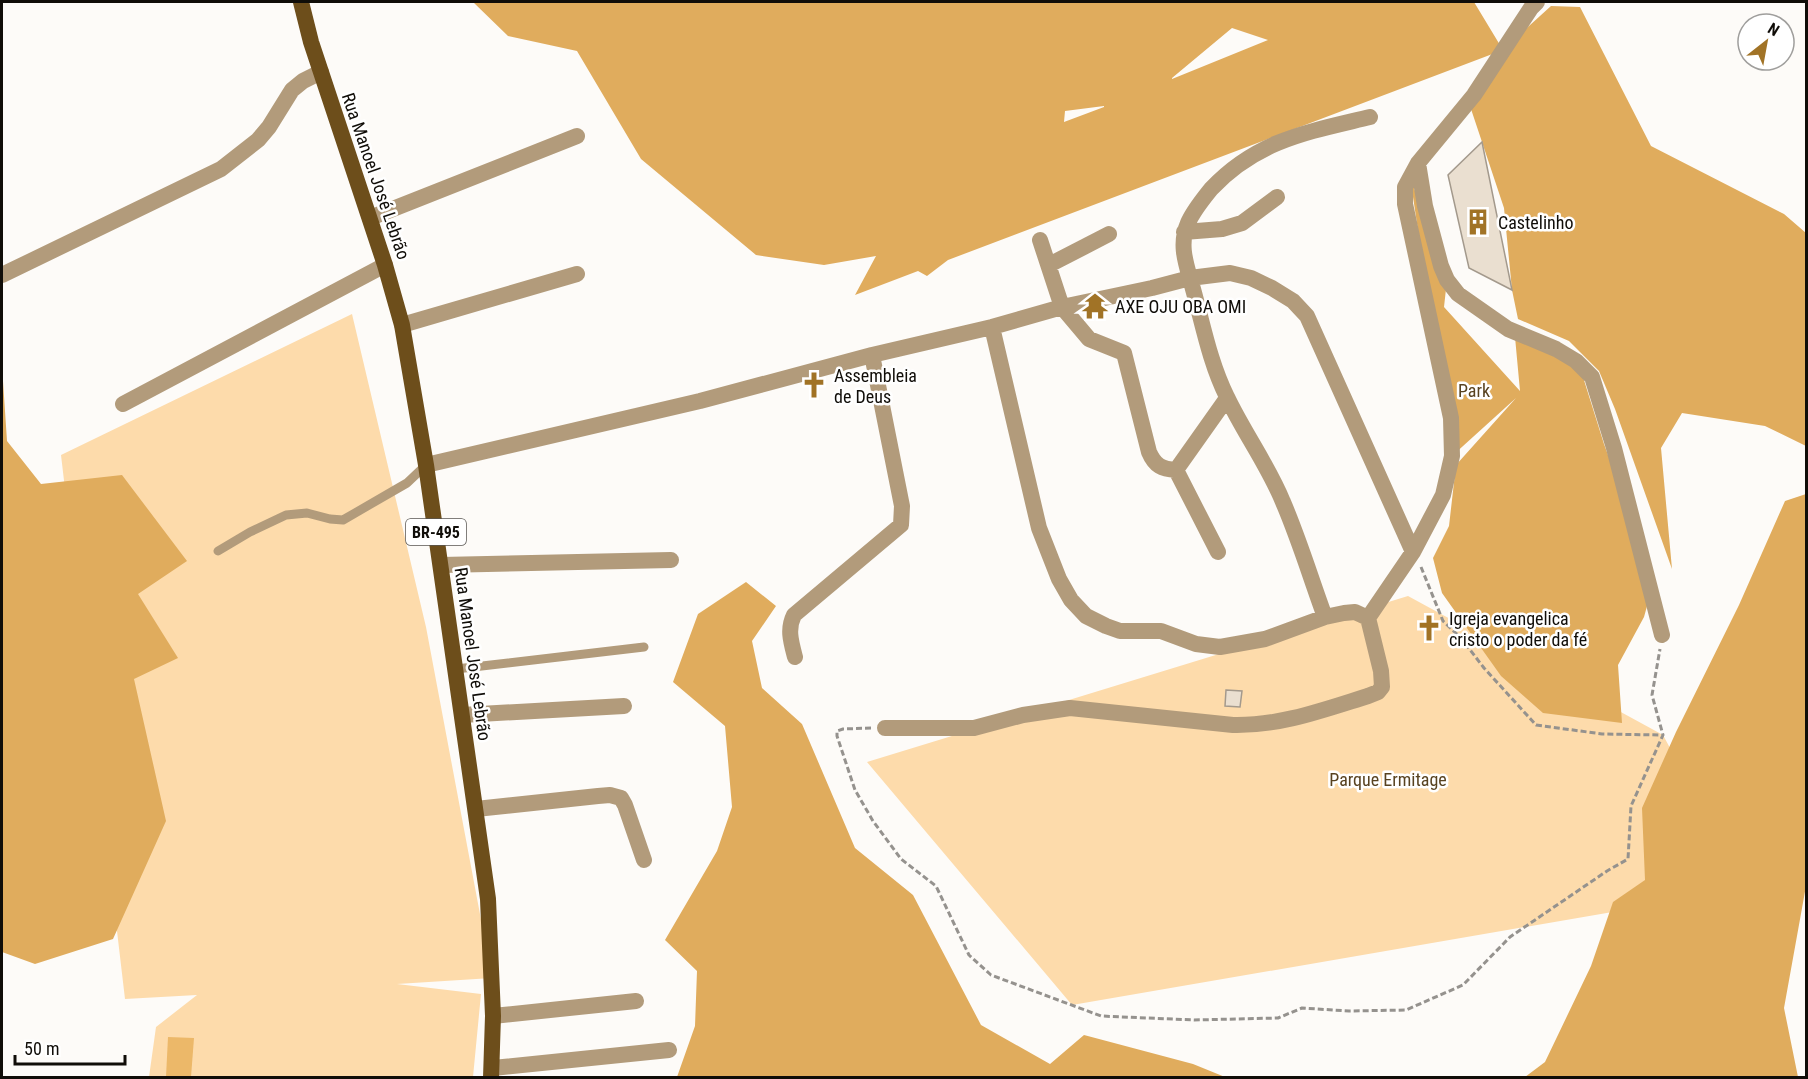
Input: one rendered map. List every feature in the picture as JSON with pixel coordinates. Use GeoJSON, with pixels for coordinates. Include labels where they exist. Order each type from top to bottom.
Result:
{"type":"FeatureCollection","features":[{"type":"Feature","properties":{"kind":"main road","name":"Rua Manoel José Lebrão"},"geometry":{"type":"LineString","coordinates":[[301,2],[311,42],[386,265],[402,325],[441,565],[488,899],[493,1016],[492,1073]]}},
{"type":"Feature","properties":{"kind":"street"},"geometry":{"type":"LineString","coordinates":[[885,728],[974,728],[1023,715],[1070,708],[1233,725],[1256,725],[1298,718],[1378,692],[1382,687],[1381,671],[1368,618],[1413,552],[1443,495],[1452,456],[1451,418],[1405,204],[1406,187],[1418,163],[1474,94],[1537,2]]}},
{"type":"Feature","properties":{"kind":"street"},"geometry":{"type":"LineString","coordinates":[[2,275],[221,169],[258,140],[292,90],[303,81],[321,72]]}},
{"type":"Feature","properties":{"kind":"street"},"geometry":{"type":"LineString","coordinates":[[1325,617],[1284,502],[1227,398],[1212,361],[1183,256],[1184,232],[1189,220],[1208,193],[1224,175],[1245,159],[1277,142],[1370,117]]}},
{"type":"Feature","properties":{"kind":"street"},"geometry":{"type":"LineString","coordinates":[[370,218],[577,136]]}},
{"type":"Feature","properties":{"kind":"street"},"geometry":{"type":"LineString","coordinates":[[1418,163],[1425,206],[1447,280],[1474,306],[1508,328],[1556,349],[1576,361],[1592,377],[1614,448],[1662,635]]}},
{"type":"Feature","properties":{"kind":"street"},"geometry":{"type":"LineString","coordinates":[[1184,232],[1221,229],[1242,223],[1277,197]]}},
{"type":"Feature","properties":{"kind":"street"},"geometry":{"type":"LineString","coordinates":[[1049,265],[1109,234]]}},
{"type":"Feature","properties":{"kind":"street"},"geometry":{"type":"LineString","coordinates":[[1040,240],[1062,307],[1089,339],[1124,353],[1153,462],[1159,466],[1176,470],[1218,552]]}},
{"type":"Feature","properties":{"kind":"street"},"geometry":{"type":"LineString","coordinates":[[123,404],[386,265]]}},
{"type":"Feature","properties":{"kind":"street"},"geometry":{"type":"LineString","coordinates":[[426,465],[700,401],[1062,307],[1190,278],[1230,273],[1251,278],[1272,288],[1293,301],[1307,316],[1413,552]]}},
{"type":"Feature","properties":{"kind":"street"},"geometry":{"type":"LineString","coordinates":[[402,325],[577,274]]}},
{"type":"Feature","properties":{"kind":"street"},"geometry":{"type":"LineString","coordinates":[[992,327],[1039,528],[1059,579],[1078,609],[1106,626],[1120,631],[1161,631],[1196,644],[1220,647],[1265,639],[1325,617],[1355,612],[1368,618]]}},
{"type":"Feature","properties":{"kind":"street"},"geometry":{"type":"LineString","coordinates":[[795,657],[789,624],[794,615],[901,525],[902,506],[872,355]]}},
{"type":"Feature","properties":{"kind":"street"},"geometry":{"type":"LineString","coordinates":[[1176,470],[1227,398]]}},
{"type":"Feature","properties":{"kind":"street"},"geometry":{"type":"LineString","coordinates":[[441,565],[671,560]]}},
{"type":"Feature","properties":{"kind":"street"},"geometry":{"type":"LineString","coordinates":[[462,716],[624,706]]}},
{"type":"Feature","properties":{"kind":"street"},"geometry":{"type":"LineString","coordinates":[[476,809],[615,796],[621,798],[625,805],[644,860]]}},
{"type":"Feature","properties":{"kind":"street"},"geometry":{"type":"LineString","coordinates":[[493,1016],[636,1001]]}},
{"type":"Feature","properties":{"kind":"street"},"geometry":{"type":"LineString","coordinates":[[492,1073],[669,1050]]}},
{"type":"Feature","properties":{"kind":"lane"},"geometry":{"type":"LineString","coordinates":[[218,551],[250,532],[286,515],[307,513],[343,520],[407,483],[426,465]]}},
{"type":"Feature","properties":{"kind":"lane"},"geometry":{"type":"LineString","coordinates":[[456,669],[644,647]]}},
{"type":"Feature","properties":{"kind":"path"},"geometry":{"type":"LineString","coordinates":[[1413,552],[1443,621],[1461,638],[1484,668],[1536,725],[1602,734],[1663,735]]}},
{"type":"Feature","properties":{"kind":"path"},"geometry":{"type":"LineString","coordinates":[[885,728],[837,731],[855,790],[901,859],[936,886],[969,955],[991,975],[1101,1016],[1194,1020],[1278,1018],[1302,1008],[1348,1011],[1406,1010],[1464,985],[1510,937],[1628,859],[1631,806],[1663,735],[1652,695],[1662,635]]}},
{"type":"Feature","properties":{"kind":"green space"},"geometry":{"type":"Polygon","coordinates":[[[473,2],[1474,2],[1503,50],[948,260],[927,276],[918,271],[855,295],[876,256],[824,265],[756,255],[641,159],[577,51],[508,36],[473,2]],[[1232,28],[1172,78],[1172,79],[1268,40],[1232,28]],[[1104,107],[1065,111],[1064,122],[1104,107]]]}},
{"type":"Feature","properties":{"kind":"green space"},"geometry":{"type":"Polygon","coordinates":[[[1551,6],[1580,7],[1651,146],[1784,214],[1806,233],[1806,446],[1765,426],[1682,413],[1661,448],[1672,569],[1615,409],[1599,371],[1569,341],[1518,319],[1512,290],[1504,208],[1471,109],[1507,46],[1551,6]]]}},
{"type":"Feature","properties":{"kind":"green space","name":"Park"},"geometry":{"type":"Polygon","coordinates":[[[1410,177],[1447,280],[1444,307],[1520,391],[1515,337],[1559,355],[1583,377],[1604,444],[1654,581],[1644,617],[1618,665],[1622,723],[1543,713],[1501,676],[1442,593],[1433,558],[1449,526],[1456,465],[1516,398],[1452,456],[1410,177]]]}},
{"type":"Feature","properties":{"kind":"green space"},"geometry":{"type":"Polygon","coordinates":[[[352,314],[426,627],[492,978],[397,984],[481,994],[473,1077],[149,1077],[156,1027],[197,995],[125,999],[61,455],[352,314]]]}},
{"type":"Feature","properties":{"kind":"green space"},"geometry":{"type":"Polygon","coordinates":[[[2,366],[7,441],[41,484],[122,475],[187,561],[138,594],[178,658],[134,679],[166,821],[113,939],[35,964],[2,952],[2,366]]]}},
{"type":"Feature","properties":{"kind":"green space"},"geometry":{"type":"Polygon","coordinates":[[[1806,494],[1806,886],[1784,1008],[1798,1077],[1525,1077],[1545,1062],[1591,966],[1613,902],[1645,880],[1642,808],[1676,732],[1739,605],[1785,501],[1806,494]]]}},
{"type":"Feature","properties":{"kind":"green space"},"geometry":{"type":"Polygon","coordinates":[[[746,582],[776,606],[752,641],[762,688],[802,724],[855,848],[913,895],[981,1025],[1050,1064],[1084,1035],[1193,1064],[1225,1077],[677,1077],[695,1026],[697,971],[665,940],[717,851],[732,807],[725,726],[673,682],[698,614],[746,582]]]}},
{"type":"Feature","properties":{"kind":"green space","name":"Parque Ermitage"},"geometry":{"type":"Polygon","coordinates":[[[1408,596],[1663,735],[1746,889],[1072,1005],[867,762],[1408,596]]]}},
{"type":"Feature","properties":{"kind":"shaded area"},"geometry":{"type":"Polygon","coordinates":[[[168,1037],[194,1038],[191,1077],[166,1077],[168,1037]]]}},
{"type":"Feature","properties":{"kind":"building","name":"Castelinho"},"geometry":{"type":"Polygon","coordinates":[[[1482,142],[1512,290],[1469,268],[1448,175],[1482,142]]]}},
{"type":"Feature","properties":{"kind":"building"},"geometry":{"type":"Polygon","coordinates":[[[1226,690],[1242,691],[1240,707],[1225,706],[1226,690]]]}},
{"type":"Feature","properties":{"kind":"place","name":"Castelinho"},"geometry":{"type":"Point","coordinates":[1478,222]}},
{"type":"Feature","properties":{"kind":"place","name":"AXE OJU OBA OMI"},"geometry":{"type":"Point","coordinates":[1095,306]}},
{"type":"Feature","properties":{"kind":"place","name":"Assembleia de Deus"},"geometry":{"type":"Point","coordinates":[814,385]}},
{"type":"Feature","properties":{"kind":"place","name":"Igreja evangelica cristo o poder da fé"},"geometry":{"type":"Point","coordinates":[1429,628]}}]}
